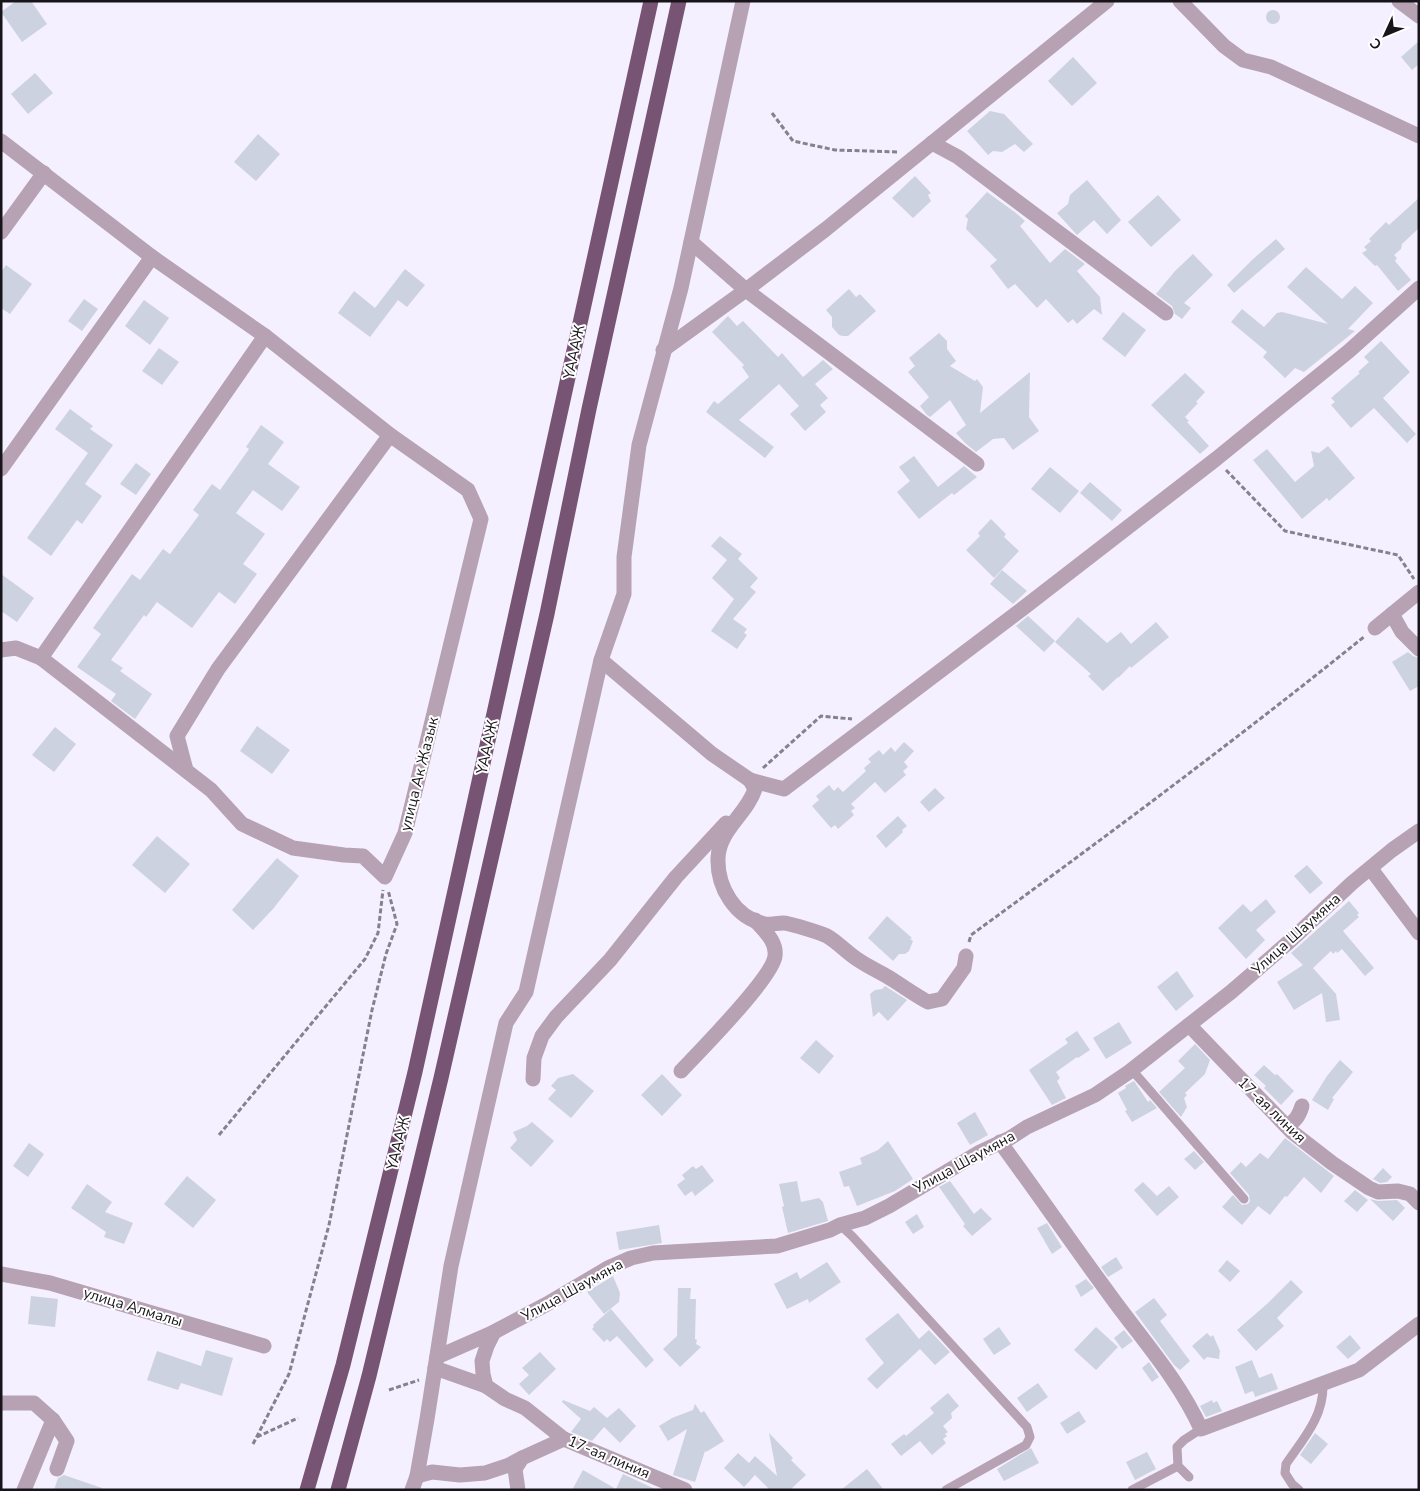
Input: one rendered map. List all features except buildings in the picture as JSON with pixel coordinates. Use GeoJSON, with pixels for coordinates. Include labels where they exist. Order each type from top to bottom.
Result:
{"type":"FeatureCollection","features":[{"type":"Feature","properties":{"kind":"highway","name":"ҮАААЖ"},"geometry":{"type":"LineString","coordinates":[[307,1490],[343,1365],[415,1072],[651,1]]}},
{"type":"Feature","properties":{"kind":"highway","name":"ҮАААЖ"},"geometry":{"type":"LineString","coordinates":[[338,1490],[369,1376],[441,1078],[547,614],[589,409],[680,1]]}},
{"type":"Feature","properties":{"kind":"street"},"geometry":{"type":"LineString","coordinates":[[414,1483],[451,1266],[506,1023],[526,992],[601,660],[624,594],[624,557],[640,445],[663,350],[681,288],[744,1]]}},
{"type":"Feature","properties":{"kind":"street"},"geometry":{"type":"LineString","coordinates":[[663,350],[826,229],[1106,1]]}},
{"type":"Feature","properties":{"kind":"street"},"geometry":{"type":"LineString","coordinates":[[1180,1],[1224,46],[1243,60],[1271,67],[1419,136]]}},
{"type":"Feature","properties":{"kind":"street"},"geometry":{"type":"LineString","coordinates":[[1399,1],[1419,16]]}},
{"type":"Feature","properties":{"kind":"street","name":"улица Ак Жазык"},"geometry":{"type":"LineString","coordinates":[[1,142],[152,257],[264,336],[390,435],[468,490],[481,519],[406,833],[385,877]]}},
{"type":"Feature","properties":{"kind":"street"},"geometry":{"type":"LineString","coordinates":[[932,142],[958,157],[1166,313]]}},
{"type":"Feature","properties":{"kind":"street"},"geometry":{"type":"LineString","coordinates":[[1,232],[44,173]]}},
{"type":"Feature","properties":{"kind":"street"},"geometry":{"type":"LineString","coordinates":[[691,242],[746,290],[977,464]]}},
{"type":"Feature","properties":{"kind":"street"},"geometry":{"type":"LineString","coordinates":[[1,469],[152,257]]}},
{"type":"Feature","properties":{"kind":"street"},"geometry":{"type":"LineString","coordinates":[[601,660],[712,754],[750,780],[784,789],[1034,600],[1216,459],[1348,351],[1419,288]]}},
{"type":"Feature","properties":{"kind":"street"},"geometry":{"type":"LineString","coordinates":[[41,658],[264,336]]}},
{"type":"Feature","properties":{"kind":"street"},"geometry":{"type":"LineString","coordinates":[[186,770],[177,736],[218,669],[390,435]]}},
{"type":"Feature","properties":{"kind":"street"},"geometry":{"type":"LineString","coordinates":[[1375,628],[1419,592]]}},
{"type":"Feature","properties":{"kind":"street"},"geometry":{"type":"LineString","coordinates":[[1392,614],[1402,632],[1419,649]]}},
{"type":"Feature","properties":{"kind":"street"},"geometry":{"type":"LineString","coordinates":[[1,650],[16,648],[41,658],[211,790],[242,824],[293,848],[363,856],[385,877]]}},
{"type":"Feature","properties":{"kind":"street"},"geometry":{"type":"LineString","coordinates":[[750,780],[755,789],[752,797],[742,813],[728,829],[718,857],[721,886],[727,897],[736,907],[766,924],[785,922],[825,935],[845,948],[858,960],[928,1002],[942,1000],[964,968],[966,956]]}},
{"type":"Feature","properties":{"kind":"street"},"geometry":{"type":"LineString","coordinates":[[533,1080],[534,1058],[542,1036],[556,1017],[610,960],[676,877],[726,823],[742,813]]}},
{"type":"Feature","properties":{"kind":"street","name":"Улица Шаумяна"},"geometry":{"type":"LineString","coordinates":[[435,1366],[608,1268],[631,1258],[653,1253],[777,1246],[865,1218],[1027,1127],[1095,1095],[1132,1070],[1231,992],[1290,941],[1352,883],[1392,850],[1419,831]]}},
{"type":"Feature","properties":{"kind":"street"},"geometry":{"type":"LineString","coordinates":[[1371,869],[1419,933]]}},
{"type":"Feature","properties":{"kind":"street"},"geometry":{"type":"LineString","coordinates":[[681,1071],[748,998],[764,977],[775,957],[772,940],[756,920]]}},
{"type":"Feature","properties":{"kind":"street","name":"17-ая линия"},"geometry":{"type":"LineString","coordinates":[[1188,1025],[1286,1126],[1332,1163],[1369,1188],[1378,1192],[1398,1191],[1410,1194],[1419,1203]]}},
{"type":"Feature","properties":{"kind":"street"},"geometry":{"type":"LineString","coordinates":[[1286,1126],[1292,1124],[1299,1116],[1302,1106]]}},
{"type":"Feature","properties":{"kind":"street"},"geometry":{"type":"LineString","coordinates":[[1000,1142],[1107,1292],[1162,1364],[1202,1430],[1359,1370],[1419,1324]]}},
{"type":"Feature","properties":{"kind":"street","name":"улица Алмалы"},"geometry":{"type":"LineString","coordinates":[[1,1274],[50,1282],[264,1346]]}},
{"type":"Feature","properties":{"kind":"street"},"geometry":{"type":"LineString","coordinates":[[486,1386],[482,1374],[482,1361],[494,1332]]}},
{"type":"Feature","properties":{"kind":"street","name":"17-ая линия"},"geometry":{"type":"LineString","coordinates":[[435,1366],[486,1386],[505,1399],[525,1408],[564,1439],[685,1490]]}},
{"type":"Feature","properties":{"kind":"street"},"geometry":{"type":"LineString","coordinates":[[1,1403],[34,1403],[53,1420],[68,1441],[57,1468]]}},
{"type":"Feature","properties":{"kind":"street"},"geometry":{"type":"LineString","coordinates":[[24,1490],[53,1420]]}},
{"type":"Feature","properties":{"kind":"street"},"geometry":{"type":"LineString","coordinates":[[414,1483],[432,1472],[460,1475],[485,1473],[509,1465],[564,1439]]}},
{"type":"Feature","properties":{"kind":"street"},"geometry":{"type":"LineString","coordinates":[[518,1487],[516,1469],[522,1458]]}},
{"type":"Feature","properties":{"kind":"street"},"geometry":{"type":"LineString","coordinates":[[485,1473],[511,1479],[518,1487]]}},
{"type":"Feature","properties":{"kind":"lane"},"geometry":{"type":"LineString","coordinates":[[1132,1070],[1244,1199]]}},
{"type":"Feature","properties":{"kind":"lane"},"geometry":{"type":"LineString","coordinates":[[840,1225],[1026,1427],[1030,1437],[1026,1445],[946,1490]]}},
{"type":"Feature","properties":{"kind":"lane"},"geometry":{"type":"LineString","coordinates":[[1300,1490],[1292,1484],[1285,1473],[1286,1464],[1318,1416],[1324,1399],[1323,1384]]}},
{"type":"Feature","properties":{"kind":"lane"},"geometry":{"type":"LineString","coordinates":[[1189,1477],[1178,1466],[1177,1447],[1184,1440],[1202,1430]]}},
{"type":"Feature","properties":{"kind":"lane"},"geometry":{"type":"LineString","coordinates":[[1132,1490],[1178,1466]]}},
{"type":"Feature","properties":{"kind":"path"},"geometry":{"type":"LineString","coordinates":[[772,113],[793,141],[835,150],[907,152]]}},
{"type":"Feature","properties":{"kind":"path"},"geometry":{"type":"LineString","coordinates":[[1216,459],[1285,531],[1398,555],[1419,585]]}},
{"type":"Feature","properties":{"kind":"path"},"geometry":{"type":"LineString","coordinates":[[966,956],[972,935],[1268,713],[1375,628]]}},
{"type":"Feature","properties":{"kind":"path"},"geometry":{"type":"LineString","coordinates":[[750,780],[821,716],[847,719],[877,718]]}},
{"type":"Feature","properties":{"kind":"path"},"geometry":{"type":"LineString","coordinates":[[219,1135],[365,959],[378,933],[385,877]]}},
{"type":"Feature","properties":{"kind":"path"},"geometry":{"type":"LineString","coordinates":[[253,1444],[289,1374],[329,1225],[372,1010],[386,954],[397,924],[385,877]]}},
{"type":"Feature","properties":{"kind":"path"},"geometry":{"type":"LineString","coordinates":[[389,1390],[435,1366]]}},
{"type":"Feature","properties":{"kind":"path"},"geometry":{"type":"LineString","coordinates":[[257,1438],[298,1418]]}}]}
